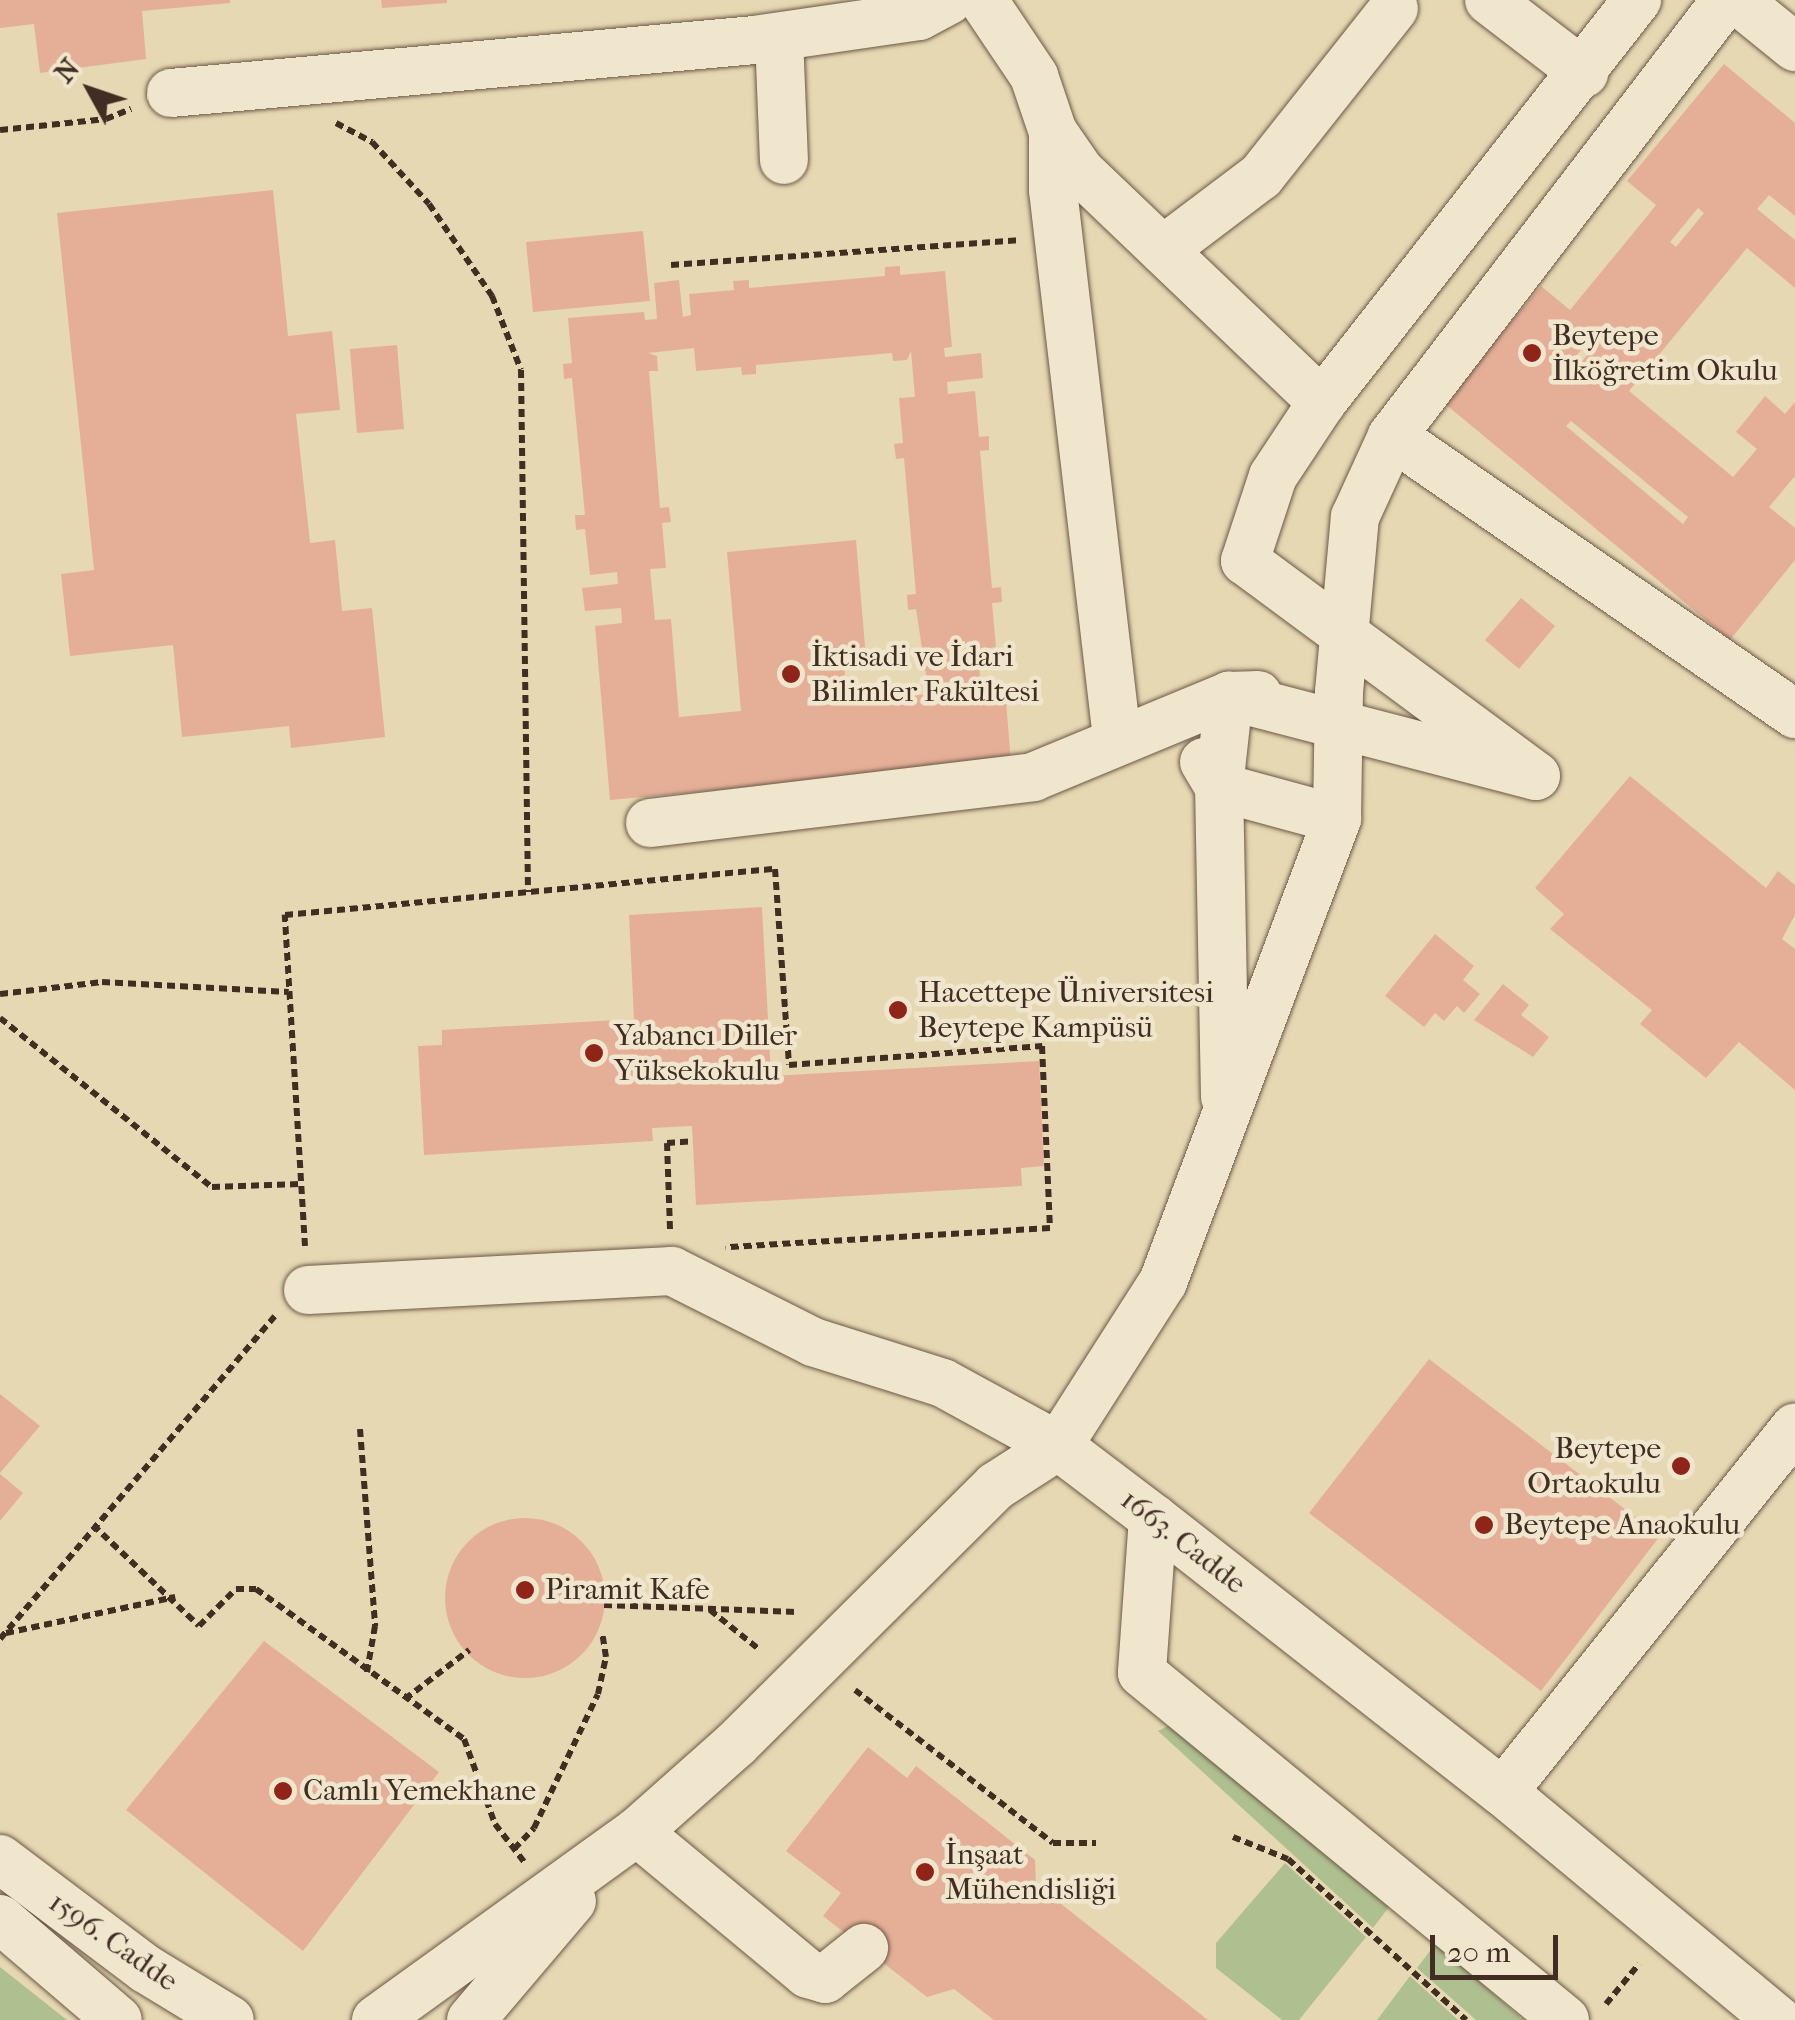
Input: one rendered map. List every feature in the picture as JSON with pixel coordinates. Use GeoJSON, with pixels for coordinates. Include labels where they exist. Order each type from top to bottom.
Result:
{"type":"FeatureCollection","features":[{"type":"Feature","properties":{"kind":"street"},"geometry":{"type":"LineString","coordinates":[[171,93],[779,37],[919,16],[949,0]]}},
{"type":"Feature","properties":{"kind":"street"},"geometry":{"type":"LineString","coordinates":[[983,0],[1034,76],[1053,132],[1059,235],[1117,738]]}},
{"type":"Feature","properties":{"kind":"street"},"geometry":{"type":"LineString","coordinates":[[1489,0],[1584,73]]}},
{"type":"Feature","properties":{"kind":"street"},"geometry":{"type":"LineString","coordinates":[[1229,696],[1536,776],[1245,561],[1274,476],[1322,402],[1584,73],[1637,0]]}},
{"type":"Feature","properties":{"kind":"street"},"geometry":{"type":"LineString","coordinates":[[376,2020],[624,1842],[819,1661],[996,1486],[1058,1446],[1163,1282],[1226,1125],[1337,819],[1339,692],[1355,518],[1392,436],[1726,0]]}},
{"type":"Feature","properties":{"kind":"street"},"geometry":{"type":"LineString","coordinates":[[1738,0],[1795,47]]}},
{"type":"Feature","properties":{"kind":"street"},"geometry":{"type":"LineString","coordinates":[[1163,250],[1261,176],[1394,8]]}},
{"type":"Feature","properties":{"kind":"street"},"geometry":{"type":"LineString","coordinates":[[779,37],[784,160]]}},
{"type":"Feature","properties":{"kind":"street"},"geometry":{"type":"LineString","coordinates":[[1053,132],[1080,171],[1322,402]]}},
{"type":"Feature","properties":{"kind":"street"},"geometry":{"type":"LineString","coordinates":[[1392,436],[1795,714]]}},
{"type":"Feature","properties":{"kind":"street"},"geometry":{"type":"LineString","coordinates":[[650,822],[1032,777],[1117,738],[1229,696],[1339,692]]}},
{"type":"Feature","properties":{"kind":"street"},"geometry":{"type":"LineString","coordinates":[[1226,1125],[1219,787],[1229,696]]}},
{"type":"Feature","properties":{"kind":"street"},"geometry":{"type":"LineString","coordinates":[[1176,716],[1219,787],[1337,819]]}},
{"type":"Feature","properties":{"kind":"street"},"geometry":{"type":"LineString","coordinates":[[290,1305],[672,1272]]}},
{"type":"Feature","properties":{"kind":"street","name":"1663. Cadde"},"geometry":{"type":"LineString","coordinates":[[672,1272],[813,1342],[943,1383],[1058,1446],[1504,1792],[1778,2020]]}},
{"type":"Feature","properties":{"kind":"street"},"geometry":{"type":"LineString","coordinates":[[1504,1792],[1795,1426]]}},
{"type":"Feature","properties":{"kind":"street"},"geometry":{"type":"LineString","coordinates":[[1154,1518],[1142,1672],[1582,2016]]}},
{"type":"Feature","properties":{"kind":"street"},"geometry":{"type":"LineString","coordinates":[[624,1842],[808,1974],[825,1979],[864,1948]]}},
{"type":"Feature","properties":{"kind":"street"},"geometry":{"type":"LineString","coordinates":[[471,2020],[624,1842]]}},
{"type":"Feature","properties":{"kind":"street","name":"1596. Cadde"},"geometry":{"type":"LineString","coordinates":[[0,1860],[146,1968],[230,2020]]}},
{"type":"Feature","properties":{"kind":"street","name":"1596. Cadde"},"geometry":{"type":"LineString","coordinates":[[0,1919],[118,2020]]}},
{"type":"Feature","properties":{"kind":"path"},"geometry":{"type":"LineString","coordinates":[[326,118],[372,142],[429,204],[492,296],[521,370],[528,892]]}},
{"type":"Feature","properties":{"kind":"path"},"geometry":{"type":"LineString","coordinates":[[0,130],[106,119]]}},
{"type":"Feature","properties":{"kind":"path"},"geometry":{"type":"LineString","coordinates":[[671,266],[1059,235]]}},
{"type":"Feature","properties":{"kind":"path"},"geometry":{"type":"LineString","coordinates":[[2,1636],[93,1525],[290,1305],[301,1184],[284,915],[776,869],[788,1065],[1042,1046],[1050,1228],[736,1242],[672,1272]]}},
{"type":"Feature","properties":{"kind":"path"},"geometry":{"type":"LineString","coordinates":[[0,994],[102,982],[290,992]]}},
{"type":"Feature","properties":{"kind":"path"},"geometry":{"type":"LineString","coordinates":[[0,1018],[212,1187],[301,1184]]}},
{"type":"Feature","properties":{"kind":"path"},"geometry":{"type":"LineString","coordinates":[[669,1213],[667,1144],[693,1141]]}},
{"type":"Feature","properties":{"kind":"path"},"geometry":{"type":"LineString","coordinates":[[360,1428],[375,1626],[367,1672]]}},
{"type":"Feature","properties":{"kind":"path"},"geometry":{"type":"LineString","coordinates":[[93,1525],[175,1596],[198,1626],[236,1589],[256,1590],[464,1739],[495,1824],[551,1896]]}},
{"type":"Feature","properties":{"kind":"path"},"geometry":{"type":"LineString","coordinates":[[2,1636],[175,1596]]}},
{"type":"Feature","properties":{"kind":"path"},"geometry":{"type":"LineString","coordinates":[[604,1605],[797,1612]]}},
{"type":"Feature","properties":{"kind":"path"},"geometry":{"type":"LineString","coordinates":[[709,1609],[760,1650]]}},
{"type":"Feature","properties":{"kind":"path"},"geometry":{"type":"LineString","coordinates":[[514,1849],[534,1828],[598,1694],[606,1657],[602,1632]]}},
{"type":"Feature","properties":{"kind":"path"},"geometry":{"type":"LineString","coordinates":[[406,1699],[469,1650]]}},
{"type":"Feature","properties":{"kind":"path"},"geometry":{"type":"LineString","coordinates":[[819,1661],[1053,1843],[1096,1843]]}},
{"type":"Feature","properties":{"kind":"path"},"geometry":{"type":"LineString","coordinates":[[1233,1837],[1288,1860],[1466,2020]]}},
{"type":"Feature","properties":{"kind":"path"},"geometry":{"type":"LineString","coordinates":[[1582,2016],[1669,1929]]}},
{"type":"Feature","properties":{"kind":"green space"},"geometry":{"type":"Polygon","coordinates":[[[1182,1719],[1392,1903],[1373,1928],[1158,1731],[1182,1719]]]}},
{"type":"Feature","properties":{"kind":"green space"},"geometry":{"type":"Polygon","coordinates":[[[1285,1863],[1366,1937],[1299,2020],[1282,2020],[1216,1968],[1216,1943],[1285,1863]]]}},
{"type":"Feature","properties":{"kind":"green space"},"geometry":{"type":"Polygon","coordinates":[[[1436,1943],[1523,2020],[1476,2020],[1417,1968],[1436,1943]]]}},
{"type":"Feature","properties":{"kind":"green space"},"geometry":{"type":"Polygon","coordinates":[[[0,1967],[67,2020],[0,2020],[0,1967]]]}},
{"type":"Feature","properties":{"kind":"green space"},"geometry":{"type":"Polygon","coordinates":[[[1410,1976],[1458,2020],[1377,2020],[1410,1976]]]}},
{"type":"Feature","properties":{"kind":"building"},"geometry":{"type":"Polygon","coordinates":[[[0,0],[230,3],[142,11],[146,59],[40,73],[34,24],[0,28],[0,0]]]}},
{"type":"Feature","properties":{"kind":"building"},"geometry":{"type":"Polygon","coordinates":[[[381,0],[447,0],[447,3],[382,8],[381,0]]]}},
{"type":"Feature","properties":{"kind":"building","name":"Beytepe İlköğretim Okulu"},"geometry":{"type":"Polygon","coordinates":[[[1724,64],[1795,123],[1795,216],[1769,195],[1757,209],[1795,240],[1795,288],[1747,248],[1629,391],[1733,477],[1757,449],[1736,432],[1765,396],[1785,414],[1795,402],[1795,476],[1769,507],[1795,528],[1795,560],[1730,640],[1444,403],[1541,286],[1570,310],[1656,205],[1627,181],[1724,64]],[[1698,208],[1670,242],[1676,247],[1704,213],[1698,208]],[[1598,329],[1567,367],[1573,372],[1605,334],[1598,329]],[[1571,421],[1566,426],[1683,524],[1688,517],[1571,421]]]}},
{"type":"Feature","properties":{"kind":"building"},"geometry":{"type":"Polygon","coordinates":[[[273,190],[288,336],[332,331],[340,410],[296,414],[310,543],[335,540],[342,611],[372,608],[385,737],[291,748],[289,726],[182,737],[173,645],[70,656],[61,574],[94,570],[57,213],[273,190]]]}},
{"type":"Feature","properties":{"kind":"building"},"geometry":{"type":"Polygon","coordinates":[[[643,231],[650,301],[533,312],[526,242],[643,231]]]}},
{"type":"Feature","properties":{"kind":"building"},"geometry":{"type":"Polygon","coordinates":[[[900,266],[900,275],[945,271],[952,347],[944,348],[945,357],[981,353],[983,378],[947,382],[948,394],[975,391],[979,437],[989,436],[989,450],[980,451],[992,588],[1001,587],[1002,602],[992,603],[996,647],[978,650],[981,690],[1005,688],[1011,763],[610,800],[595,626],[622,623],[621,608],[585,611],[582,588],[618,584],[617,572],[590,575],[585,529],[576,530],[575,515],[585,515],[572,378],[564,379],[563,364],[572,363],[568,318],[644,312],[645,320],[657,319],[654,283],[679,280],[683,317],[691,315],[689,294],[734,290],[733,281],[749,280],[749,288],[885,276],[885,267],[900,266]],[[694,348],[648,353],[657,356],[658,371],[649,371],[660,508],[669,507],[671,522],[662,523],[666,568],[650,569],[655,620],[671,619],[679,717],[741,711],[727,552],[856,540],[866,658],[844,660],[847,702],[929,694],[916,609],[908,610],[907,595],[916,594],[904,458],[896,459],[894,444],[903,443],[899,398],[915,397],[911,351],[907,360],[893,361],[892,353],[756,365],[756,374],[742,375],[741,367],[696,371],[694,348]]]}},
{"type":"Feature","properties":{"kind":"building"},"geometry":{"type":"Polygon","coordinates":[[[397,345],[404,429],[357,433],[350,349],[397,345]]]}},
{"type":"Feature","properties":{"kind":"building"},"geometry":{"type":"Polygon","coordinates":[[[1521,598],[1555,626],[1519,669],[1485,640],[1521,598]]]}},
{"type":"Feature","properties":{"kind":"building"},"geometry":{"type":"Polygon","coordinates":[[[1630,776],[1766,888],[1778,871],[1795,885],[1795,915],[1782,939],[1795,949],[1795,1090],[1739,1042],[1706,1078],[1640,1024],[1652,1010],[1550,929],[1564,914],[1535,888],[1630,776]]]}},
{"type":"Feature","properties":{"kind":"building","name":"Yabancı Diller Yüksekokulu"},"geometry":{"type":"Polygon","coordinates":[[[762,907],[771,1076],[1039,1061],[1044,1166],[1021,1168],[1022,1186],[696,1205],[692,1126],[652,1128],[653,1141],[424,1155],[418,1046],[442,1045],[442,1030],[634,1019],[629,915],[762,907]]]}},
{"type":"Feature","properties":{"kind":"building"},"geometry":{"type":"Polygon","coordinates":[[[1435,934],[1474,966],[1463,980],[1480,994],[1464,1013],[1457,1006],[1444,1021],[1435,1013],[1424,1027],[1385,996],[1435,934]]]}},
{"type":"Feature","properties":{"kind":"building"},"geometry":{"type":"Polygon","coordinates":[[[1503,984],[1529,1005],[1521,1015],[1549,1037],[1533,1057],[1474,1020],[1503,984]]]}},
{"type":"Feature","properties":{"kind":"building","name":"Beytepe Anaokulu"},"geometry":{"type":"Polygon","coordinates":[[[1429,1359],[1660,1536],[1541,1691],[1309,1513],[1429,1359]]]}},
{"type":"Feature","properties":{"kind":"building"},"geometry":{"type":"Polygon","coordinates":[[[0,1394],[40,1426],[0,1473],[0,1394]]]}},
{"type":"Feature","properties":{"kind":"building"},"geometry":{"type":"Polygon","coordinates":[[[0,1474],[23,1493],[0,1521],[0,1474]]]}},
{"type":"Feature","properties":{"kind":"building","name":"Piramit Kafe"},"geometry":{"type":"Polygon","coordinates":[[[525,1518],[556,1524],[582,1541],[599,1567],[605,1598],[599,1629],[582,1655],[556,1672],[525,1678],[494,1672],[468,1655],[451,1629],[445,1598],[451,1567],[468,1541],[494,1524],[525,1518]]]}},
{"type":"Feature","properties":{"kind":"building","name":"Camlı Yemekhane"},"geometry":{"type":"Polygon","coordinates":[[[264,1641],[439,1772],[303,1951],[126,1810],[264,1641]]]}},
{"type":"Feature","properties":{"kind":"building","name":"İnşaat Mühendisliği"},"geometry":{"type":"Polygon","coordinates":[[[868,1747],[907,1778],[916,1766],[1035,1860],[1036,1884],[1208,2020],[994,2020],[954,1989],[927,1997],[823,1916],[841,1893],[786,1851],[868,1747]]]}},
{"type":"Feature","properties":{"kind":"place","name":"Beytepe İlköğretim Okulu"},"geometry":{"type":"Point","coordinates":[1532,353]}},
{"type":"Feature","properties":{"kind":"place","name":"İktisadi ve İdari Bilimler Fakültesi"},"geometry":{"type":"Point","coordinates":[791,674]}},
{"type":"Feature","properties":{"kind":"place","name":"Hacettepe Üniversitesi Beytepe Kampüsü"},"geometry":{"type":"Point","coordinates":[898,1010]}},
{"type":"Feature","properties":{"kind":"place","name":"Yabancı Diller Yüksekokulu"},"geometry":{"type":"Point","coordinates":[594,1053]}},
{"type":"Feature","properties":{"kind":"place","name":"Beytepe Ortaokulu"},"geometry":{"type":"Point","coordinates":[1681,1466]}},
{"type":"Feature","properties":{"kind":"place","name":"Beytepe Anaokulu"},"geometry":{"type":"Point","coordinates":[1484,1525]}},
{"type":"Feature","properties":{"kind":"place","name":"Piramit Kafe"},"geometry":{"type":"Point","coordinates":[525,1590]}},
{"type":"Feature","properties":{"kind":"place","name":"Camlı Yemekhane"},"geometry":{"type":"Point","coordinates":[283,1791]}},
{"type":"Feature","properties":{"kind":"place","name":"İnşaat Mühendisliği"},"geometry":{"type":"Point","coordinates":[925,1872]}}]}
